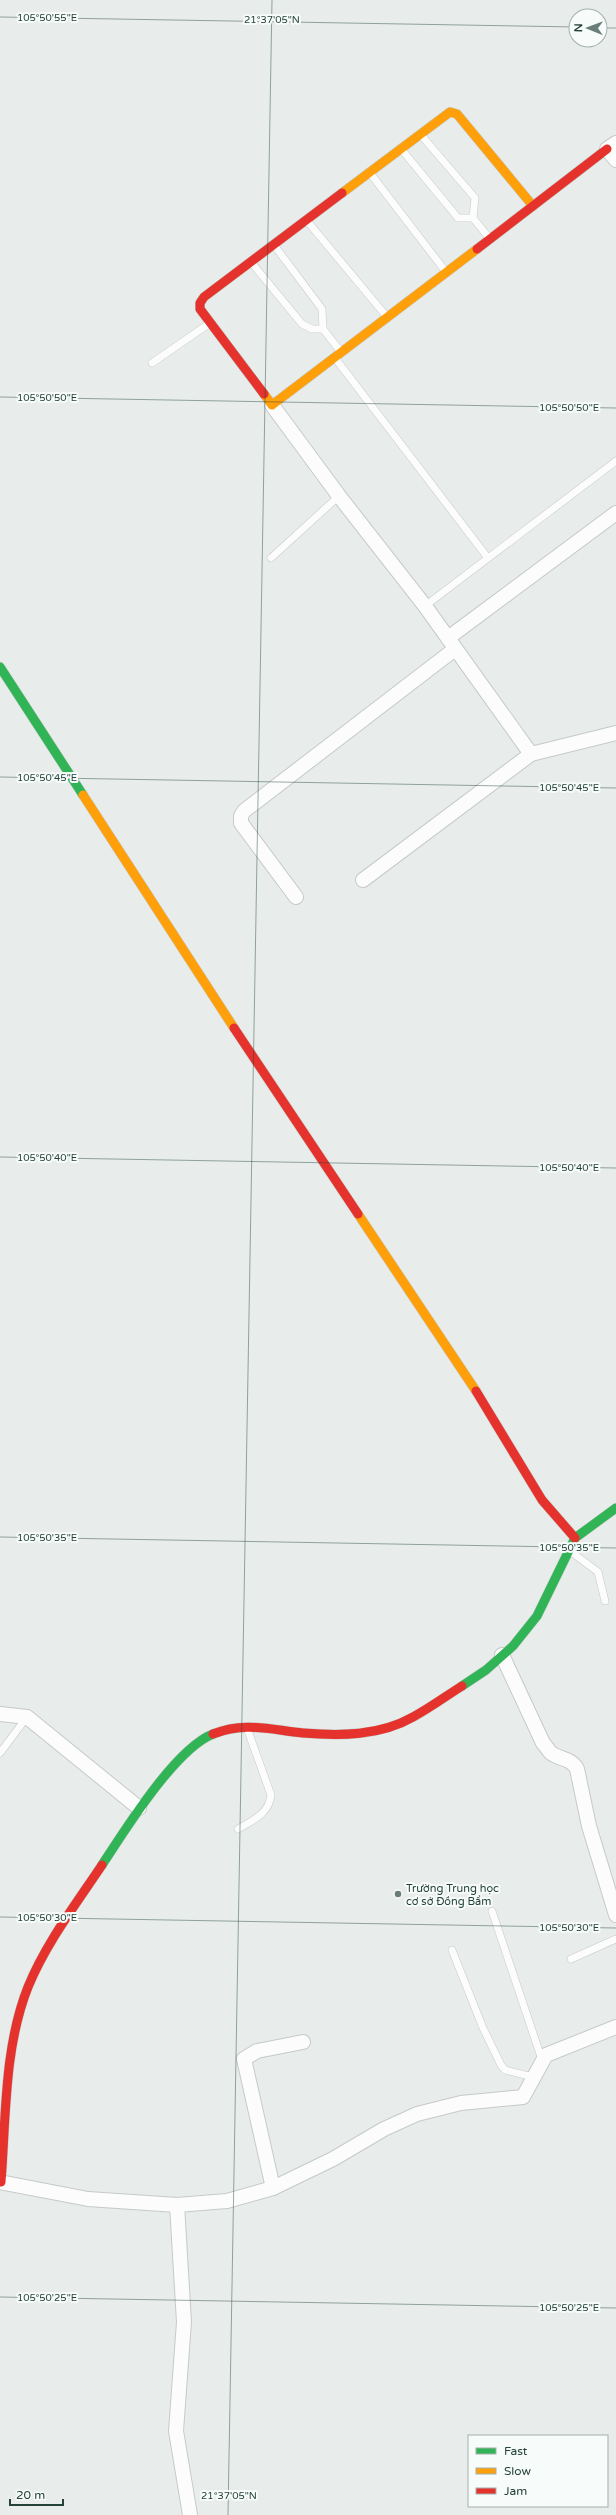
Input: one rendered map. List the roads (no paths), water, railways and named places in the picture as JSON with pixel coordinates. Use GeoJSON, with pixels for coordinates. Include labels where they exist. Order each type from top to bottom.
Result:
{"type":"FeatureCollection","features":[{"type":"Feature","properties":{"kind":"street"},"geometry":{"type":"LineString","coordinates":[[530,754],[425,606],[339,496],[210,323],[200,309],[200,303],[204,298],[420,134],[446,115],[454,112],[533,206]]}},
{"type":"Feature","properties":{"kind":"street"},"geometry":{"type":"LineString","coordinates":[[272,405],[533,206],[613,151]]}},
{"type":"Feature","properties":{"kind":"street"},"geometry":{"type":"LineString","coordinates":[[296,897],[241,823],[241,816],[244,811],[616,512]]}},
{"type":"Feature","properties":{"kind":"street"},"geometry":{"type":"LineString","coordinates":[[0,667],[268,1080],[491,1413],[542,1500],[575,1538]]}},
{"type":"Feature","properties":{"kind":"street"},"geometry":{"type":"LineString","coordinates":[[363,880],[530,754],[616,734]]}},
{"type":"Feature","properties":{"kind":"street"},"geometry":{"type":"LineString","coordinates":[[616,1508],[575,1538],[536,1616],[514,1646],[486,1670],[426,1710],[412,1718],[378,1732],[344,1735],[246,1726],[225,1728],[205,1737],[184,1755],[139,1808],[45,1952],[28,1987],[16,2024],[9,2074],[1,2182],[88,2199],[177,2205],[227,2201],[273,2188],[333,2159],[384,2129],[417,2114],[461,2102],[524,2096],[528,2092],[542,2060],[554,2050],[616,2027]]}},
{"type":"Feature","properties":{"kind":"street"},"geometry":{"type":"LineString","coordinates":[[502,1655],[543,1743],[551,1753],[574,1763],[578,1769],[589,1826],[616,1915]]}},
{"type":"Feature","properties":{"kind":"street"},"geometry":{"type":"LineString","coordinates":[[0,1714],[27,1717],[139,1808]]}},
{"type":"Feature","properties":{"kind":"street"},"geometry":{"type":"LineString","coordinates":[[273,2188],[244,2059],[256,2051],[303,2042]]}},
{"type":"Feature","properties":{"kind":"street"},"geometry":{"type":"LineString","coordinates":[[177,2205],[184,2322],[176,2431],[190,2515]]}},
{"type":"Feature","properties":{"kind":"lane"},"geometry":{"type":"LineString","coordinates":[[420,134],[475,198],[473,218],[490,240]]}},
{"type":"Feature","properties":{"kind":"lane"},"geometry":{"type":"LineString","coordinates":[[401,149],[458,218],[473,218]]}},
{"type":"Feature","properties":{"kind":"lane"},"geometry":{"type":"LineString","coordinates":[[370,173],[446,272]]}},
{"type":"Feature","properties":{"kind":"lane"},"geometry":{"type":"LineString","coordinates":[[306,220],[387,318]]}},
{"type":"Feature","properties":{"kind":"lane"},"geometry":{"type":"LineString","coordinates":[[273,245],[322,309],[323,329],[338,355],[488,558]]}},
{"type":"Feature","properties":{"kind":"lane"},"geometry":{"type":"LineString","coordinates":[[251,262],[302,324],[312,330],[323,329]]}},
{"type":"Feature","properties":{"kind":"lane"},"geometry":{"type":"LineString","coordinates":[[152,363],[210,323]]}},
{"type":"Feature","properties":{"kind":"lane"},"geometry":{"type":"LineString","coordinates":[[425,606],[616,461]]}},
{"type":"Feature","properties":{"kind":"lane"},"geometry":{"type":"LineString","coordinates":[[271,558],[339,496]]}},
{"type":"Feature","properties":{"kind":"lane"},"geometry":{"type":"LineString","coordinates":[[568,1550],[598,1572],[605,1601]]}},
{"type":"Feature","properties":{"kind":"lane"},"geometry":{"type":"LineString","coordinates":[[0,1753],[27,1717]]}},
{"type":"Feature","properties":{"kind":"lane"},"geometry":{"type":"LineString","coordinates":[[238,1829],[260,1816],[270,1803],[271,1795],[246,1726]]}},
{"type":"Feature","properties":{"kind":"lane"},"geometry":{"type":"LineString","coordinates":[[492,1911],[542,2060]]}},
{"type":"Feature","properties":{"kind":"lane"},"geometry":{"type":"LineString","coordinates":[[571,1960],[616,1939]]}},
{"type":"Feature","properties":{"kind":"lane"},"geometry":{"type":"LineString","coordinates":[[452,1950],[483,2028],[501,2065],[506,2070],[534,2077]]}},
{"type":"Feature","properties":{"kind":"place","name":"Trường Trung học cơ sở Đồng Bẩm"},"geometry":{"type":"Point","coordinates":[398,1894]}}]}
